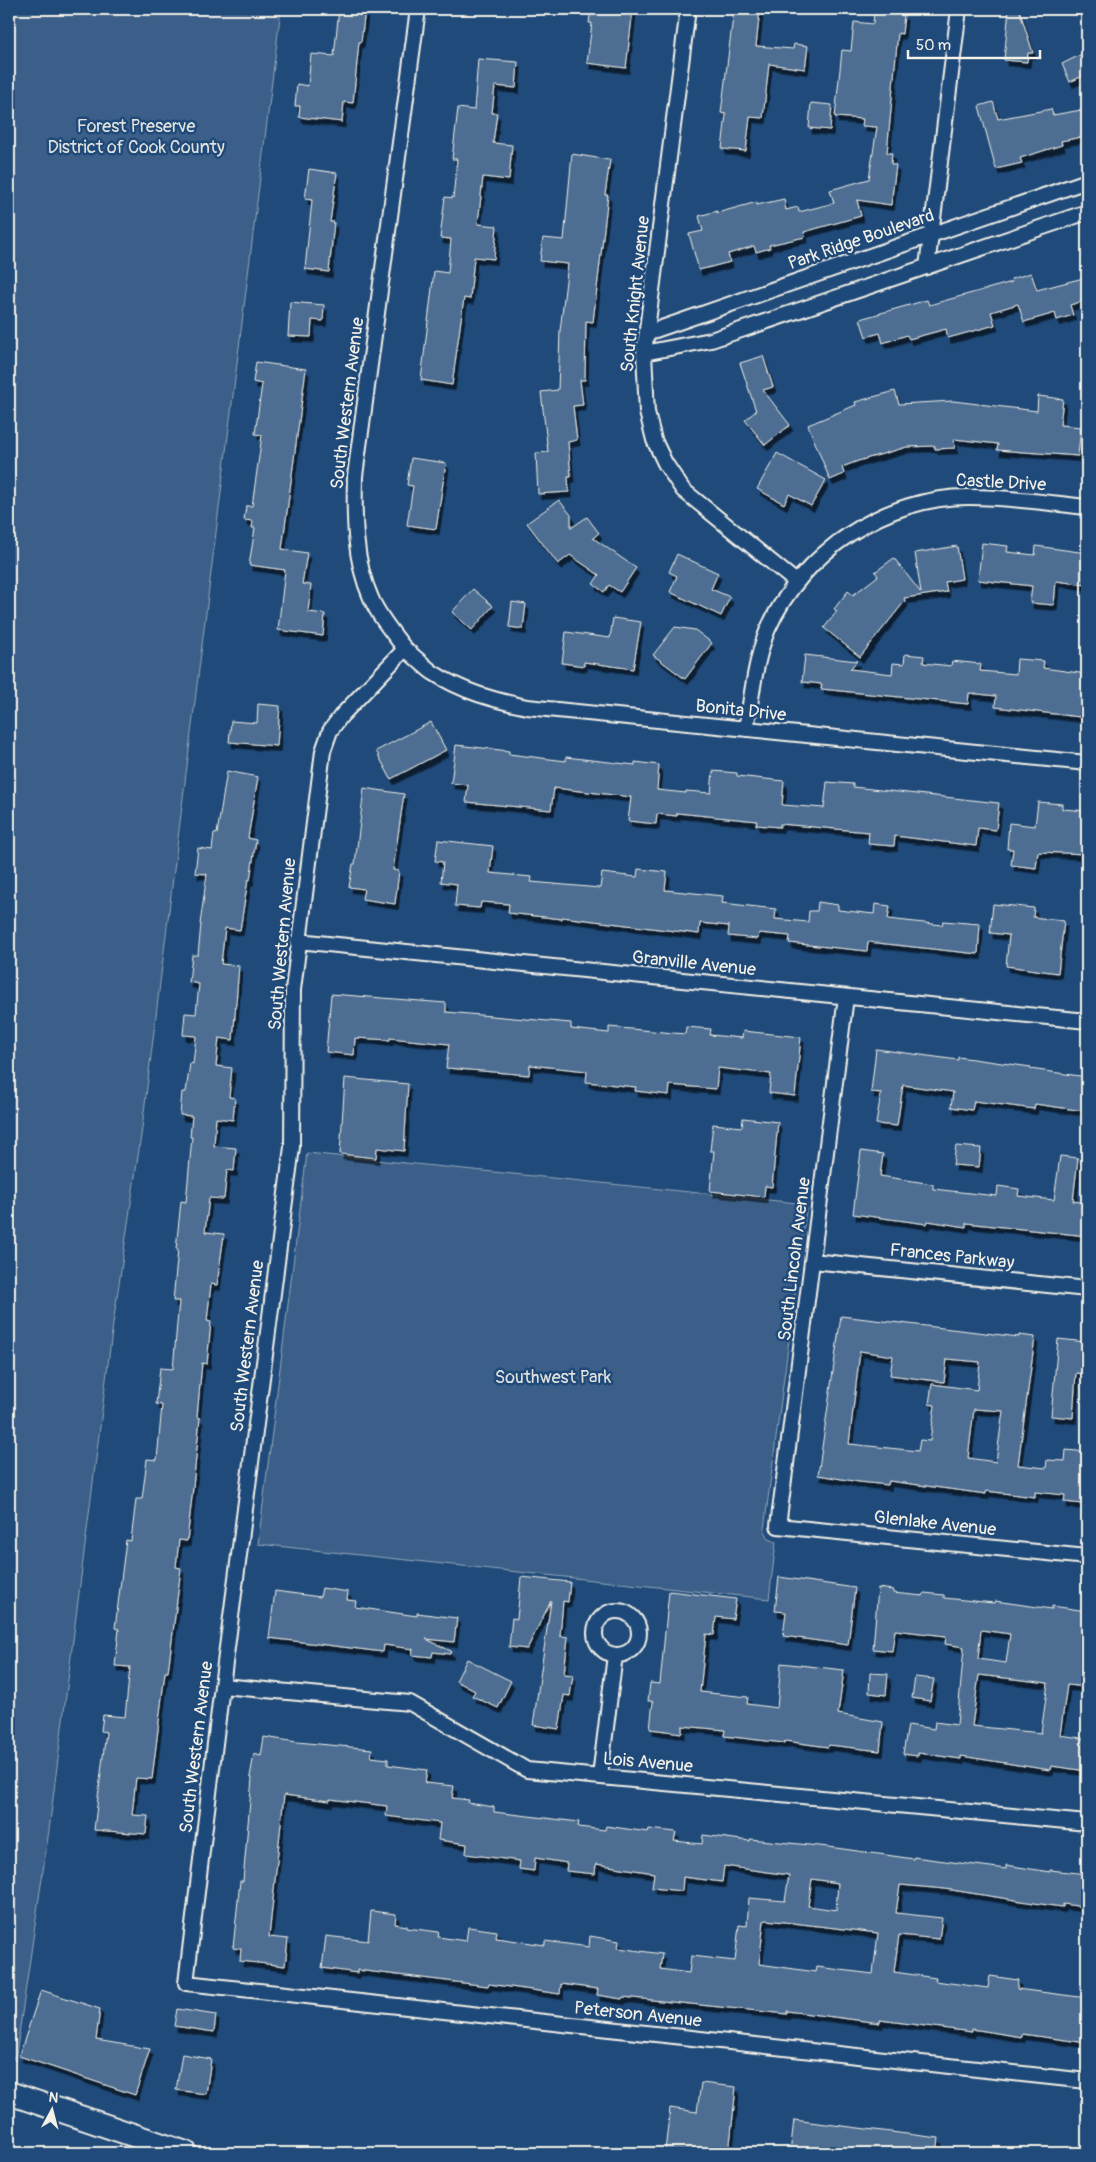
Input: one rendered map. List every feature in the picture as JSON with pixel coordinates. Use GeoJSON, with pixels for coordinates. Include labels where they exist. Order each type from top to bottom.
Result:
{"type":"FeatureCollection","features":[{"type":"Feature","properties":{"kind":"main road"},"geometry":{"type":"LineString","coordinates":[[9,2093],[186,2153]]}},
{"type":"Feature","properties":{"kind":"street","name":"South Western Avenue"},"geometry":{"type":"LineString","coordinates":[[186,1983],[222,1686],[292,1147],[292,1017],[298,941],[320,769],[323,751],[330,731],[341,716],[405,649],[386,624],[371,599],[362,573],[356,536],[355,476],[418,9]]}},
{"type":"Feature","properties":{"kind":"street","name":"South Knight Avenue"},"geometry":{"type":"LineString","coordinates":[[688,9],[644,353],[647,412],[654,440],[665,463],[684,490],[796,582]]}},
{"type":"Feature","properties":{"kind":"street"},"geometry":{"type":"LineString","coordinates":[[927,267],[959,9]]}},
{"type":"Feature","properties":{"kind":"street","name":"Park Ridge Boulevard"},"geometry":{"type":"LineString","coordinates":[[647,333],[1087,181]]}},
{"type":"Feature","properties":{"kind":"street"},"geometry":{"type":"LineString","coordinates":[[644,353],[719,337],[1087,212]]}},
{"type":"Feature","properties":{"kind":"street","name":"Castle Drive"},"geometry":{"type":"LineString","coordinates":[[746,729],[755,680],[768,631],[779,608],[796,582],[825,554],[868,523],[914,504],[942,498],[969,496],[1087,507]]}},
{"type":"Feature","properties":{"kind":"street","name":"Bonita Drive"},"geometry":{"type":"LineString","coordinates":[[405,649],[432,672],[458,686],[490,699],[527,707],[1087,763]]}},
{"type":"Feature","properties":{"kind":"street","name":"Granville Avenue"},"geometry":{"type":"LineString","coordinates":[[298,941],[1087,1021]]}},
{"type":"Feature","properties":{"kind":"street","name":"South Lincoln Avenue"},"geometry":{"type":"LineString","coordinates":[[778,1526],[846,997]]}},
{"type":"Feature","properties":{"kind":"street","name":"Frances Parkway"},"geometry":{"type":"LineString","coordinates":[[812,1261],[1087,1289]]}},
{"type":"Feature","properties":{"kind":"street","name":"Glenlake Avenue"},"geometry":{"type":"LineString","coordinates":[[778,1526],[1087,1557]]}},
{"type":"Feature","properties":{"kind":"street"},"geometry":{"type":"LineString","coordinates":[[600,1776],[615,1655]]}},
{"type":"Feature","properties":{"kind":"street","name":"Lois Avenue"},"geometry":{"type":"LineString","coordinates":[[222,1686],[410,1703],[527,1770],[1087,1823]]}},
{"type":"Feature","properties":{"kind":"street","name":"Peterson Avenue"},"geometry":{"type":"LineString","coordinates":[[186,1983],[1087,2081]]}},
{"type":"Feature","properties":{"kind":"green space","name":"Forest Preserve District of Cook County"},"geometry":{"type":"Polygon","coordinates":[[[9,9],[281,9],[141,1136],[113,1324],[49,1830],[15,2061],[10,2051],[9,2036],[9,9]]]}},
{"type":"Feature","properties":{"kind":"green space","name":"Southwest Park"},"geometry":{"type":"Polygon","coordinates":[[[307,1153],[807,1204],[764,1529],[769,1539],[776,1542],[769,1599],[258,1544],[307,1153]]]}},
{"type":"Feature","properties":{"kind":"building"},"geometry":{"type":"Polygon","coordinates":[[[339,9],[365,10],[361,42],[359,42],[353,103],[344,102],[342,122],[299,117],[300,106],[295,106],[297,84],[308,86],[311,54],[334,56],[339,9]]]}},
{"type":"Feature","properties":{"kind":"building"},"geometry":{"type":"Polygon","coordinates":[[[591,9],[633,9],[626,68],[587,63],[592,23],[589,23],[591,9]]]}},
{"type":"Feature","properties":{"kind":"building"},"geometry":{"type":"Polygon","coordinates":[[[734,9],[760,9],[756,46],[793,49],[794,44],[808,46],[805,69],[769,64],[763,118],[750,117],[746,151],[722,149],[726,114],[721,113],[734,9]]]}},
{"type":"Feature","properties":{"kind":"building"},"geometry":{"type":"Polygon","coordinates":[[[1009,9],[1019,9],[1033,53],[1028,53],[1027,62],[1004,60],[1009,9]]]}},
{"type":"Feature","properties":{"kind":"building"},"geometry":{"type":"Polygon","coordinates":[[[874,12],[904,15],[902,34],[898,33],[887,153],[892,153],[891,164],[896,165],[891,205],[857,200],[861,216],[804,232],[805,237],[769,245],[770,248],[756,252],[754,246],[728,254],[730,262],[699,270],[689,234],[703,231],[699,216],[757,202],[757,205],[784,199],[786,210],[798,207],[799,212],[834,203],[830,190],[869,179],[877,127],[862,126],[863,119],[835,117],[842,50],[851,51],[854,22],[873,24],[874,12]]]}},
{"type":"Feature","properties":{"kind":"building"},"geometry":{"type":"Polygon","coordinates":[[[1080,55],[1087,74],[1070,82],[1062,64],[1080,55]]]}},
{"type":"Feature","properties":{"kind":"building"},"geometry":{"type":"Polygon","coordinates":[[[478,59],[518,62],[516,88],[495,86],[492,113],[497,113],[493,143],[512,145],[509,180],[483,177],[478,224],[497,226],[494,259],[474,257],[470,299],[464,298],[452,385],[421,380],[434,271],[448,273],[451,239],[440,238],[445,197],[453,198],[457,159],[452,159],[458,108],[474,110],[478,59]]]}},
{"type":"Feature","properties":{"kind":"building"},"geometry":{"type":"Polygon","coordinates":[[[993,102],[998,119],[1051,109],[1053,115],[1087,109],[1087,136],[1061,141],[1062,145],[1020,158],[1022,163],[996,169],[979,106],[993,102]]]}},
{"type":"Feature","properties":{"kind":"building"},"geometry":{"type":"Polygon","coordinates":[[[811,103],[832,105],[830,130],[809,128],[811,103]]]}},
{"type":"Feature","properties":{"kind":"building"},"geometry":{"type":"Polygon","coordinates":[[[572,154],[610,160],[605,195],[608,195],[593,322],[586,321],[585,380],[580,380],[583,405],[573,406],[577,440],[568,442],[571,477],[568,477],[569,492],[538,494],[536,453],[548,452],[541,392],[558,390],[560,331],[568,264],[540,261],[543,238],[564,240],[572,154]]]}},
{"type":"Feature","properties":{"kind":"building"},"geometry":{"type":"Polygon","coordinates":[[[309,169],[337,173],[330,222],[334,222],[329,272],[305,269],[312,200],[305,199],[309,169]]]}},
{"type":"Feature","properties":{"kind":"building"},"geometry":{"type":"Polygon","coordinates":[[[1031,273],[1037,290],[1087,277],[1087,300],[1070,305],[1073,315],[1057,320],[1055,313],[1024,322],[1018,304],[991,312],[995,325],[948,338],[946,329],[909,339],[907,335],[883,343],[880,333],[866,337],[860,319],[927,300],[929,305],[1012,282],[1011,279],[1031,273]]]}},
{"type":"Feature","properties":{"kind":"building"},"geometry":{"type":"Polygon","coordinates":[[[290,302],[324,305],[323,321],[312,320],[311,337],[288,336],[290,302]]]}},
{"type":"Feature","properties":{"kind":"building"},"geometry":{"type":"Polygon","coordinates":[[[763,356],[773,387],[763,390],[790,425],[765,445],[745,420],[756,411],[740,363],[763,356]]]}},
{"type":"Feature","properties":{"kind":"building"},"geometry":{"type":"Polygon","coordinates":[[[256,362],[306,369],[282,549],[307,553],[302,584],[311,585],[308,612],[325,614],[323,636],[278,630],[285,570],[249,565],[255,528],[252,528],[253,521],[244,520],[246,506],[252,506],[262,435],[255,434],[262,384],[253,382],[256,362]]]}},
{"type":"Feature","properties":{"kind":"building"},"geometry":{"type":"Polygon","coordinates":[[[895,391],[899,404],[953,401],[1037,411],[1038,396],[1063,399],[1060,425],[1081,427],[1078,456],[997,450],[998,444],[954,439],[955,448],[935,449],[935,446],[907,447],[858,461],[842,467],[844,474],[830,480],[808,425],[856,405],[855,402],[895,391]]]}},
{"type":"Feature","properties":{"kind":"building"},"geometry":{"type":"Polygon","coordinates":[[[777,453],[826,480],[811,506],[789,494],[784,504],[757,489],[777,453]]]}},
{"type":"Feature","properties":{"kind":"building"},"geometry":{"type":"Polygon","coordinates":[[[411,458],[446,463],[436,529],[407,525],[413,486],[407,485],[411,458]]]}},
{"type":"Feature","properties":{"kind":"building"},"geometry":{"type":"Polygon","coordinates":[[[559,500],[571,515],[571,528],[587,517],[599,533],[593,538],[636,568],[620,592],[609,585],[604,592],[593,584],[599,575],[570,555],[558,564],[527,523],[559,500]]]}},
{"type":"Feature","properties":{"kind":"building"},"geometry":{"type":"Polygon","coordinates":[[[982,543],[1008,546],[1007,552],[1035,555],[1036,546],[1087,553],[1087,585],[1056,581],[1054,605],[1030,603],[1032,586],[978,580],[982,543]]]}},
{"type":"Feature","properties":{"kind":"building"},"geometry":{"type":"Polygon","coordinates":[[[957,546],[962,579],[945,582],[947,592],[904,598],[905,601],[860,657],[824,628],[837,611],[834,609],[848,591],[853,595],[878,576],[875,572],[894,558],[921,593],[915,553],[957,546]]]}},
{"type":"Feature","properties":{"kind":"building"},"geometry":{"type":"Polygon","coordinates":[[[677,554],[718,573],[711,589],[730,597],[721,616],[670,592],[677,576],[669,572],[677,554]]]}},
{"type":"Feature","properties":{"kind":"building"},"geometry":{"type":"Polygon","coordinates":[[[473,589],[493,606],[472,630],[452,612],[473,589]]]}},
{"type":"Feature","properties":{"kind":"building"},"geometry":{"type":"Polygon","coordinates":[[[512,602],[526,604],[523,629],[509,627],[512,602]]]}},
{"type":"Feature","properties":{"kind":"building"},"geometry":{"type":"Polygon","coordinates":[[[613,618],[641,622],[633,669],[584,662],[584,666],[562,663],[566,632],[610,638],[613,618]]]}},
{"type":"Feature","properties":{"kind":"building"},"geometry":{"type":"Polygon","coordinates":[[[675,627],[695,630],[712,643],[685,679],[653,655],[675,627]]]}},
{"type":"Feature","properties":{"kind":"building"},"geometry":{"type":"Polygon","coordinates":[[[905,654],[924,656],[923,663],[951,666],[952,661],[981,664],[980,671],[1016,674],[1017,659],[1044,661],[1043,668],[1087,674],[1087,707],[1082,707],[1080,717],[995,707],[996,696],[969,693],[968,704],[821,689],[822,684],[802,682],[805,655],[857,661],[850,669],[892,674],[893,663],[904,664],[905,654]]]}},
{"type":"Feature","properties":{"kind":"building"},"geometry":{"type":"Polygon","coordinates":[[[258,704],[280,706],[277,746],[229,742],[231,721],[257,723],[258,704]]]}},
{"type":"Feature","properties":{"kind":"building"},"geometry":{"type":"Polygon","coordinates":[[[431,722],[446,750],[391,779],[376,751],[431,722]]]}},
{"type":"Feature","properties":{"kind":"building"},"geometry":{"type":"Polygon","coordinates":[[[456,745],[509,751],[509,754],[566,761],[566,757],[635,765],[635,762],[659,765],[657,790],[711,793],[713,771],[737,773],[737,776],[784,781],[782,805],[824,808],[827,782],[853,784],[853,787],[999,803],[996,830],[978,828],[976,846],[895,836],[894,846],[868,844],[869,832],[780,824],[780,827],[756,825],[757,821],[677,813],[677,816],[657,814],[656,824],[628,821],[631,797],[554,788],[551,810],[466,802],[468,785],[451,783],[456,745]]]}},
{"type":"Feature","properties":{"kind":"building"},"geometry":{"type":"Polygon","coordinates":[[[227,771],[258,777],[248,838],[256,840],[250,880],[248,880],[240,930],[225,928],[221,964],[239,966],[233,1040],[219,1038],[216,1066],[232,1068],[229,1097],[235,1098],[233,1120],[216,1118],[214,1146],[236,1148],[234,1171],[227,1170],[224,1199],[209,1198],[205,1232],[224,1234],[217,1285],[211,1284],[207,1321],[211,1322],[207,1364],[202,1363],[197,1417],[200,1418],[187,1541],[179,1540],[176,1567],[181,1568],[168,1672],[165,1672],[152,1779],[136,1778],[132,1815],[148,1816],[146,1834],[94,1830],[106,1732],[101,1731],[103,1715],[125,1717],[130,1667],[115,1666],[119,1629],[115,1628],[126,1540],[131,1541],[136,1499],[142,1499],[147,1459],[157,1460],[162,1405],[156,1404],[160,1368],[173,1369],[179,1301],[173,1301],[178,1249],[176,1249],[181,1201],[186,1202],[192,1137],[190,1137],[192,1116],[180,1115],[182,1092],[186,1092],[190,1063],[193,1064],[196,1036],[183,1035],[185,1013],[196,1014],[199,984],[189,982],[192,955],[198,955],[207,874],[195,873],[198,848],[212,850],[214,833],[217,834],[227,771]]]}},
{"type":"Feature","properties":{"kind":"building"},"geometry":{"type":"Polygon","coordinates":[[[364,788],[404,794],[393,870],[399,871],[395,904],[362,899],[364,889],[349,887],[353,864],[355,864],[364,788]]]}},
{"type":"Feature","properties":{"kind":"building"},"geometry":{"type":"Polygon","coordinates":[[[1038,802],[1062,804],[1062,809],[1087,811],[1087,854],[1038,852],[1036,868],[1011,865],[1013,849],[1007,849],[1009,823],[1035,826],[1038,802]]]}},
{"type":"Feature","properties":{"kind":"building"},"geometry":{"type":"Polygon","coordinates":[[[438,840],[493,846],[490,873],[532,877],[531,882],[600,888],[602,873],[637,877],[638,869],[667,872],[665,890],[723,896],[722,903],[776,909],[775,919],[808,922],[809,911],[817,911],[818,902],[838,905],[838,910],[874,914],[875,904],[890,906],[888,919],[942,925],[943,921],[980,924],[978,954],[868,942],[867,951],[789,943],[790,936],[759,933],[758,939],[728,936],[729,926],[700,923],[699,934],[562,917],[562,919],[508,913],[509,904],[481,902],[480,908],[455,906],[457,884],[441,882],[443,862],[435,861],[438,840]]]}},
{"type":"Feature","properties":{"kind":"building"},"geometry":{"type":"Polygon","coordinates":[[[993,904],[1034,908],[1033,917],[1064,921],[1058,973],[1006,966],[1009,935],[990,933],[993,904]]]}},
{"type":"Feature","properties":{"kind":"building"},"geometry":{"type":"Polygon","coordinates":[[[331,994],[446,1003],[446,1012],[571,1023],[571,1029],[609,1033],[609,1027],[685,1034],[686,1027],[711,1029],[710,1035],[742,1038],[743,1031],[801,1037],[795,1096],[769,1093],[771,1074],[718,1068],[716,1089],[670,1085],[669,1095],[635,1091],[636,1087],[586,1082],[587,1071],[530,1065],[529,1075],[446,1068],[449,1044],[390,1038],[390,1040],[355,1038],[354,1055],[326,1052],[331,994]]]}},
{"type":"Feature","properties":{"kind":"building"},"geometry":{"type":"Polygon","coordinates":[[[876,1049],[958,1060],[958,1057],[1087,1077],[1084,1111],[1035,1104],[1034,1109],[974,1101],[972,1110],[951,1107],[953,1092],[903,1085],[897,1126],[876,1124],[881,1093],[871,1092],[876,1049]]]}},
{"type":"Feature","properties":{"kind":"building"},"geometry":{"type":"Polygon","coordinates":[[[345,1078],[408,1084],[404,1151],[377,1148],[376,1158],[340,1154],[345,1078]]]}},
{"type":"Feature","properties":{"kind":"building"},"geometry":{"type":"Polygon","coordinates":[[[743,1118],[778,1122],[772,1187],[765,1186],[764,1197],[710,1191],[714,1151],[710,1151],[713,1124],[742,1127],[743,1118]]]}},
{"type":"Feature","properties":{"kind":"building"},"geometry":{"type":"Polygon","coordinates":[[[956,1146],[981,1148],[979,1167],[953,1165],[956,1146]]]}},
{"type":"Feature","properties":{"kind":"building"},"geometry":{"type":"Polygon","coordinates":[[[861,1151],[883,1154],[880,1176],[933,1184],[933,1189],[997,1196],[998,1186],[1019,1189],[1018,1196],[1054,1200],[1060,1156],[1078,1158],[1073,1201],[1087,1203],[1087,1236],[966,1223],[966,1227],[928,1221],[927,1224],[853,1214],[861,1151]]]}},
{"type":"Feature","properties":{"kind":"building"},"geometry":{"type":"Polygon","coordinates":[[[841,1316],[1019,1337],[1019,1335],[1035,1337],[1018,1465],[1046,1468],[1047,1460],[1065,1461],[1066,1450],[1087,1452],[1082,1504],[1064,1502],[1065,1495],[1035,1492],[1035,1497],[986,1491],[986,1494],[889,1481],[888,1485],[859,1482],[818,1475],[841,1316]],[[860,1351],[849,1444],[918,1451],[920,1440],[930,1441],[935,1405],[929,1404],[932,1384],[977,1390],[980,1362],[947,1359],[944,1382],[890,1375],[893,1356],[860,1351]],[[974,1409],[968,1458],[996,1462],[1003,1411],[974,1409]]]}},
{"type":"Feature","properties":{"kind":"building"},"geometry":{"type":"Polygon","coordinates":[[[1058,1339],[1087,1342],[1087,1374],[1076,1373],[1073,1418],[1051,1416],[1058,1339]]]}},
{"type":"Feature","properties":{"kind":"building"},"geometry":{"type":"Polygon","coordinates":[[[521,1577],[570,1582],[568,1602],[563,1601],[560,1636],[568,1637],[564,1674],[573,1675],[570,1696],[564,1695],[559,1729],[533,1725],[551,1601],[527,1649],[509,1647],[512,1618],[517,1619],[521,1577]]]}},
{"type":"Feature","properties":{"kind":"building"},"geometry":{"type":"Polygon","coordinates":[[[779,1577],[855,1588],[848,1645],[783,1636],[786,1612],[775,1611],[779,1577]]]}},
{"type":"Feature","properties":{"kind":"building"},"geometry":{"type":"Polygon","coordinates":[[[322,1588],[348,1592],[347,1600],[356,1601],[355,1607],[417,1616],[417,1613],[457,1618],[454,1642],[426,1639],[451,1651],[450,1654],[433,1652],[432,1657],[412,1655],[413,1649],[384,1645],[383,1652],[269,1638],[275,1591],[320,1597],[322,1588]]]}},
{"type":"Feature","properties":{"kind":"building"},"geometry":{"type":"Polygon","coordinates":[[[878,1588],[893,1590],[893,1593],[923,1596],[924,1593],[944,1595],[944,1598],[994,1603],[995,1601],[1052,1609],[1052,1606],[1087,1611],[1087,1687],[1067,1685],[1060,1735],[1087,1739],[1087,1771],[1051,1766],[1050,1770],[961,1756],[961,1759],[918,1753],[918,1756],[903,1754],[908,1725],[934,1729],[935,1722],[957,1725],[964,1647],[945,1644],[946,1636],[895,1630],[892,1651],[873,1649],[878,1588]],[[981,1630],[978,1659],[1006,1663],[1010,1634],[981,1630]],[[979,1675],[972,1726],[1041,1733],[1048,1683],[979,1675]]]}},
{"type":"Feature","properties":{"kind":"building"},"geometry":{"type":"Polygon","coordinates":[[[669,1591],[736,1599],[733,1619],[716,1617],[714,1635],[706,1634],[700,1692],[748,1697],[747,1704],[777,1708],[781,1663],[844,1670],[838,1714],[883,1722],[880,1751],[724,1736],[725,1730],[682,1726],[682,1733],[650,1729],[653,1701],[648,1701],[650,1683],[660,1684],[669,1591]]]}},
{"type":"Feature","properties":{"kind":"building"},"geometry":{"type":"Polygon","coordinates":[[[467,1659],[511,1681],[498,1708],[472,1696],[475,1691],[456,1681],[467,1659]]]}},
{"type":"Feature","properties":{"kind":"building"},"geometry":{"type":"Polygon","coordinates":[[[870,1673],[888,1674],[886,1695],[869,1693],[870,1673]]]}},
{"type":"Feature","properties":{"kind":"building"},"geometry":{"type":"Polygon","coordinates":[[[915,1677],[934,1679],[930,1701],[912,1698],[915,1677]]]}},
{"type":"Feature","properties":{"kind":"building"},"geometry":{"type":"Polygon","coordinates":[[[264,1737],[372,1749],[371,1757],[388,1759],[388,1765],[427,1770],[425,1783],[454,1786],[452,1798],[469,1800],[468,1803],[494,1807],[494,1812],[579,1822],[578,1827],[605,1830],[606,1826],[648,1832],[649,1829],[676,1832],[674,1841],[702,1844],[703,1835],[750,1841],[750,1839],[829,1847],[1006,1869],[1006,1865],[1050,1872],[1050,1870],[1087,1874],[1084,1907],[1063,1904],[1063,1907],[945,1889],[900,1885],[896,1913],[942,1918],[939,1939],[899,1935],[894,1972],[936,1978],[935,1981],[988,1988],[990,1976],[1018,1980],[1017,1989],[1087,1998],[1087,2043],[1022,2034],[1022,2037],[972,2029],[972,2032],[880,2020],[880,2023],[787,2011],[787,2014],[623,1997],[622,1999],[597,1995],[598,1989],[561,1984],[560,1994],[489,1984],[488,1986],[357,1970],[357,1973],[322,1968],[326,1936],[368,1941],[371,1911],[396,1914],[395,1924],[407,1926],[407,1928],[439,1932],[438,1937],[466,1941],[468,1927],[497,1931],[496,1938],[545,1945],[545,1941],[589,1947],[590,1936],[619,1941],[618,1948],[662,1954],[660,1969],[689,1973],[691,1956],[735,1961],[739,1925],[747,1926],[749,1898],[785,1901],[789,1875],[724,1866],[722,1882],[683,1877],[682,1891],[652,1888],[654,1873],[596,1864],[595,1874],[566,1871],[567,1863],[535,1858],[534,1871],[519,1869],[520,1861],[466,1854],[467,1844],[438,1840],[440,1823],[386,1816],[387,1806],[330,1799],[330,1801],[284,1795],[269,1937],[288,1939],[285,1966],[240,1961],[241,1949],[233,1948],[240,1881],[243,1881],[252,1778],[250,1777],[254,1754],[261,1756],[264,1737]],[[812,1879],[808,1906],[836,1910],[838,1883],[812,1879]],[[764,1921],[759,1964],[816,1972],[817,1967],[873,1974],[878,1933],[764,1921]]]}},
{"type":"Feature","properties":{"kind":"building"},"geometry":{"type":"Polygon","coordinates":[[[41,1990],[100,2009],[96,2040],[150,2049],[135,2095],[19,2056],[41,1990]]]}},
{"type":"Feature","properties":{"kind":"building"},"geometry":{"type":"Polygon","coordinates":[[[177,2009],[216,2015],[214,2032],[174,2026],[177,2009]]]}},
{"type":"Feature","properties":{"kind":"building"},"geometry":{"type":"Polygon","coordinates":[[[182,2054],[211,2059],[206,2094],[176,2090],[182,2054]]]}},
{"type":"Feature","properties":{"kind":"building"},"geometry":{"type":"Polygon","coordinates":[[[701,2083],[736,2087],[729,2153],[665,2151],[670,2108],[697,2112],[701,2083]]]}},
{"type":"Feature","properties":{"kind":"building"},"geometry":{"type":"Polygon","coordinates":[[[794,2120],[939,2138],[937,2153],[790,2153],[794,2120]]]}}]}
